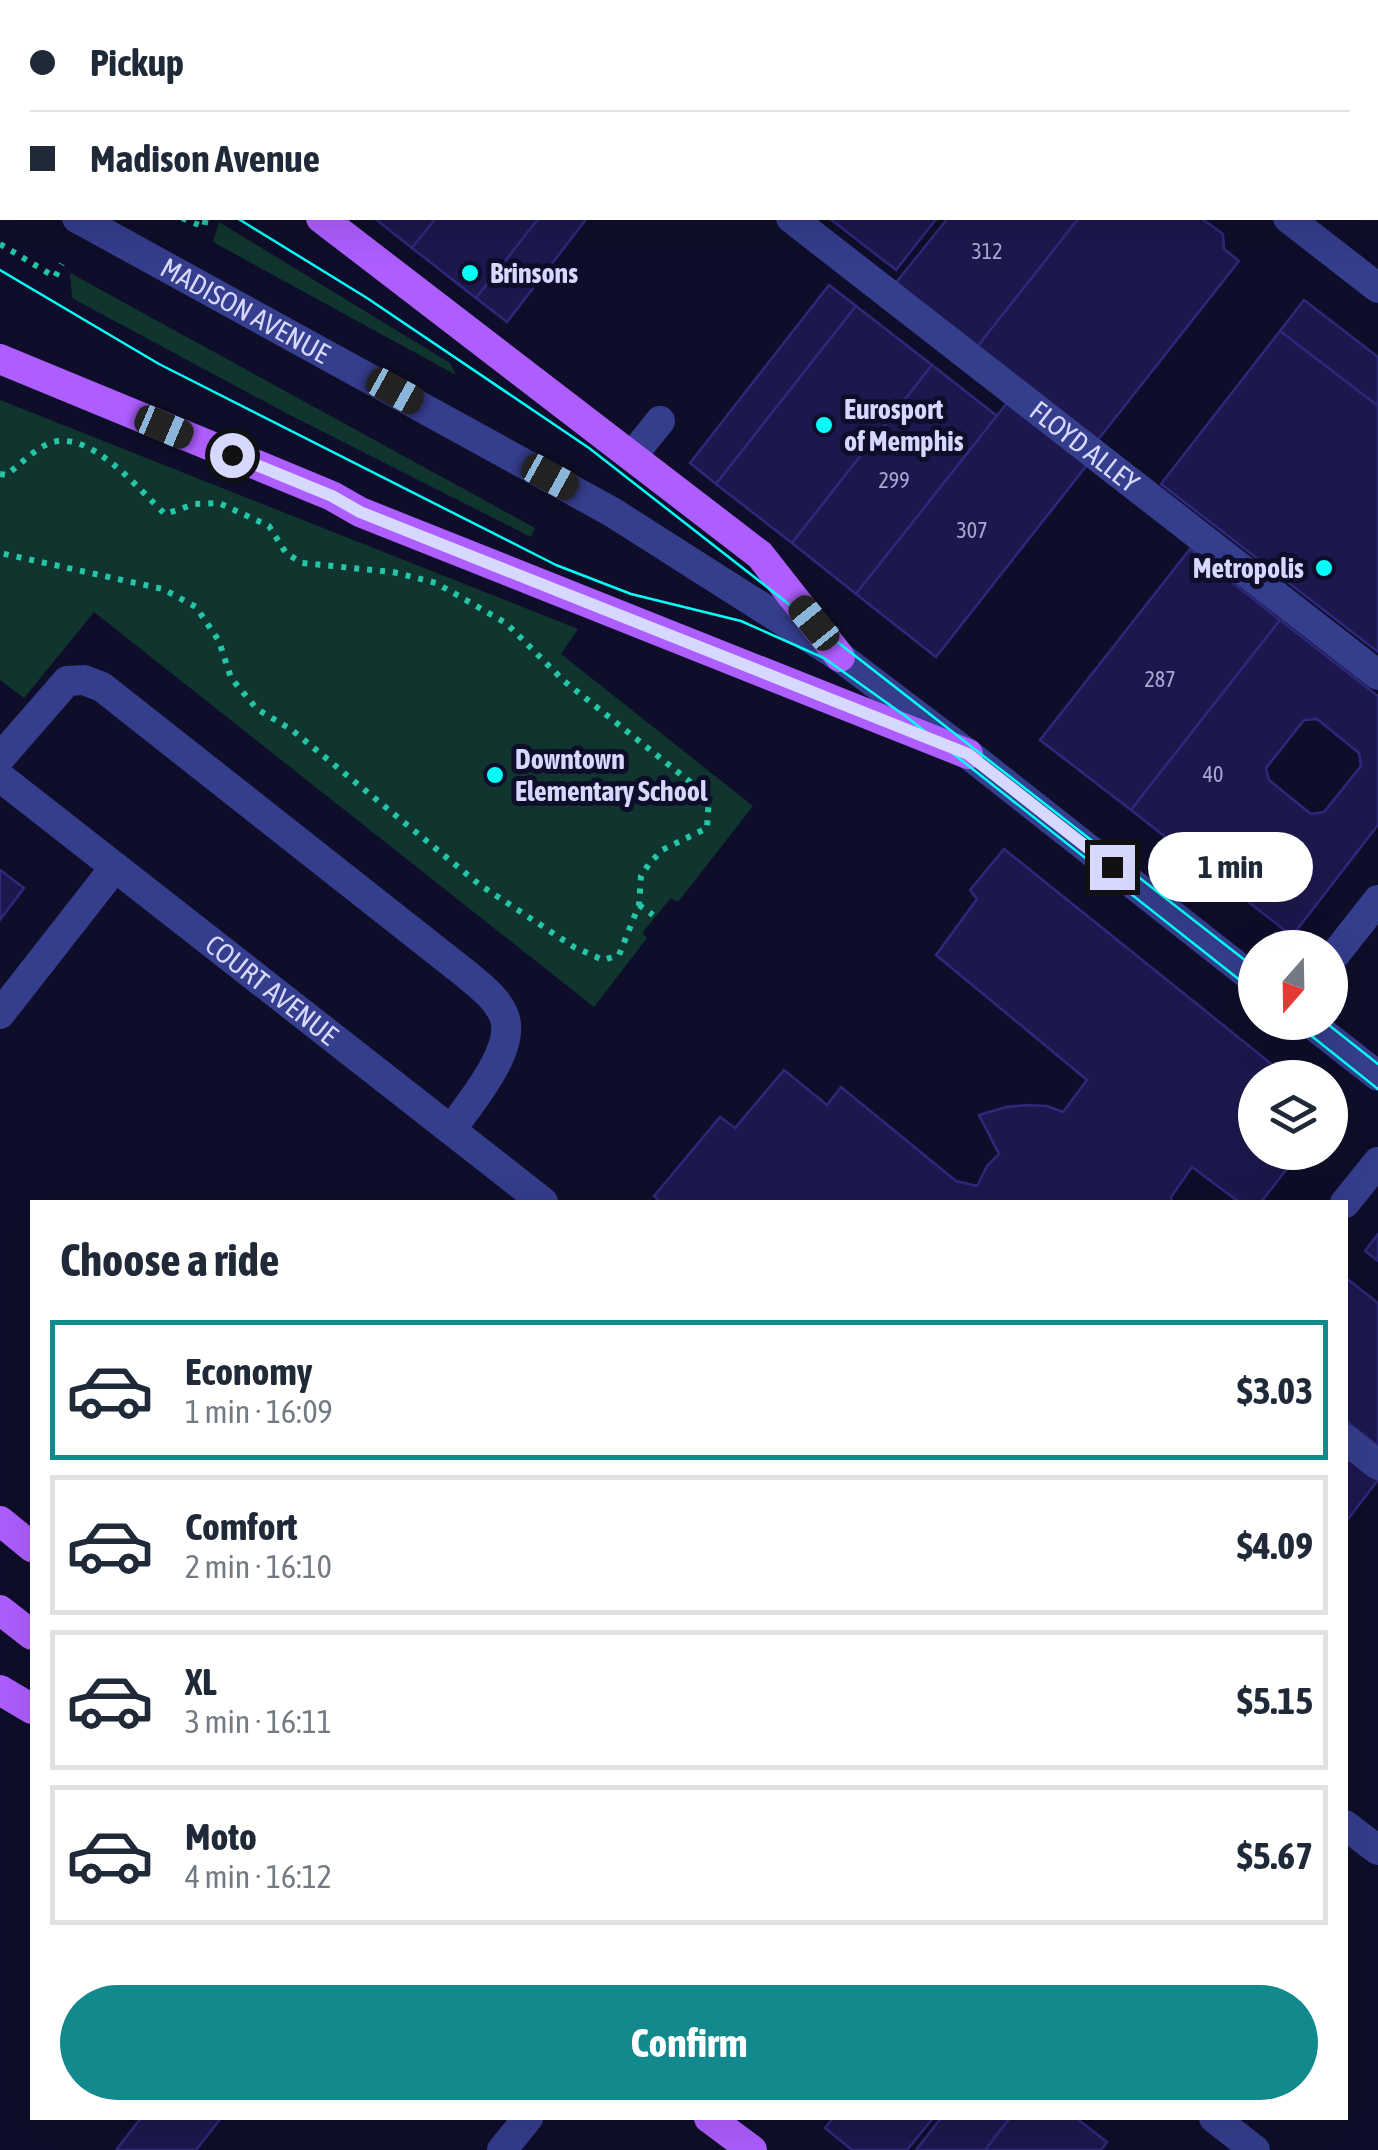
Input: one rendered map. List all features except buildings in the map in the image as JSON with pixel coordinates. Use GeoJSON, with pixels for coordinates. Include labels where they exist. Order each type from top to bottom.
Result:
{"type":"FeatureCollection","features":[{"type":"Feature","properties":{"kind":"main road"},"geometry":{"type":"LineString","coordinates":[[324,220],[760,555],[840,657]]}},
{"type":"Feature","properties":{"kind":"main road"},"geometry":{"type":"LineString","coordinates":[[0,359],[332,496],[360,512],[968,754]]}},
{"type":"Feature","properties":{"kind":"main road"},"geometry":{"type":"LineString","coordinates":[[0,1522],[30,1545]]}},
{"type":"Feature","properties":{"kind":"main road"},"geometry":{"type":"LineString","coordinates":[[0,1610],[30,1633]]}},
{"type":"Feature","properties":{"kind":"main road"},"geometry":{"type":"LineString","coordinates":[[0,1690],[30,1708]]}},
{"type":"Feature","properties":{"kind":"main road"},"geometry":{"type":"LineString","coordinates":[[711,2120],[752,2150]]}},
{"type":"Feature","properties":{"kind":"street","name":"MADISON AVENUE"},"geometry":{"type":"LineString","coordinates":[[81,220],[612,512],[840,657],[1238,967]]}},
{"type":"Feature","properties":{"kind":"street","name":"FLOYD ALLEY"},"geometry":{"type":"LineString","coordinates":[[794,220],[1378,675]]}},
{"type":"Feature","properties":{"kind":"street"},"geometry":{"type":"LineString","coordinates":[[1291,220],[1378,288]]}},
{"type":"Feature","properties":{"kind":"street"},"geometry":{"type":"LineString","coordinates":[[632,456],[660,421]]}},
{"type":"Feature","properties":{"kind":"street"},"geometry":{"type":"LineString","coordinates":[[0,758],[67,682],[84,680],[102,686],[466,974],[493,998],[506,1019],[504,1041],[493,1070],[451,1130]]}},
{"type":"Feature","properties":{"kind":"street","name":"COURT AVENUE"},"geometry":{"type":"LineString","coordinates":[[0,777],[540,1200]]}},
{"type":"Feature","properties":{"kind":"street"},"geometry":{"type":"LineString","coordinates":[[0,1014],[115,868]]}},
{"type":"Feature","properties":{"kind":"street"},"geometry":{"type":"LineString","coordinates":[[1348,938],[1378,900]]}},
{"type":"Feature","properties":{"kind":"street"},"geometry":{"type":"LineString","coordinates":[[1332,1040],[1378,1076]]}},
{"type":"Feature","properties":{"kind":"street"},"geometry":{"type":"LineString","coordinates":[[1347,1200],[1378,1162]]}},
{"type":"Feature","properties":{"kind":"street"},"geometry":{"type":"LineString","coordinates":[[1348,1441],[1378,1464]]}},
{"type":"Feature","properties":{"kind":"street"},"geometry":{"type":"LineString","coordinates":[[1348,1826],[1378,1850]]}},
{"type":"Feature","properties":{"kind":"street"},"geometry":{"type":"LineString","coordinates":[[502,2150],[526,2120]]}},
{"type":"Feature","properties":{"kind":"street"},"geometry":{"type":"LineString","coordinates":[[1217,2120],[1255,2150]]}},
{"type":"Feature","properties":{"kind":"path"},"geometry":{"type":"LineString","coordinates":[[0,244],[56,276],[62,264]]}},
{"type":"Feature","properties":{"kind":"path"},"geometry":{"type":"LineString","coordinates":[[0,474],[6,476],[53,442],[74,441],[102,454],[164,514],[195,504],[219,503],[269,526],[286,553],[302,563],[394,572],[436,583],[506,623],[564,681],[710,797],[707,828],[662,850],[648,864],[641,876],[639,905],[619,955],[603,960],[574,947],[480,884],[292,730],[257,708],[231,678],[218,641],[196,607],[163,589],[0,553]]}},
{"type":"Feature","properties":{"kind":"path"},"geometry":{"type":"LineString","coordinates":[[639,905],[653,916]]}},
{"type":"Feature","properties":{"kind":"green space"},"geometry":{"type":"Polygon","coordinates":[[[219,222],[450,363],[456,375],[213,242],[219,222]]]}},
{"type":"Feature","properties":{"kind":"green space"},"geometry":{"type":"Polygon","coordinates":[[[70,273],[535,528],[531,537],[284,412],[72,298],[70,273]]]}},
{"type":"Feature","properties":{"kind":"green space"},"geometry":{"type":"Polygon","coordinates":[[[0,400],[578,629],[561,654],[753,806],[678,902],[671,898],[642,933],[647,938],[594,1007],[94,612],[24,698],[0,680],[0,400]]]}},
{"type":"Feature","properties":{"kind":"tram line"},"geometry":{"type":"LineString","coordinates":[[240,220],[367,298],[589,448],[1238,955]]}},
{"type":"Feature","properties":{"kind":"tram line"},"geometry":{"type":"LineString","coordinates":[[0,270],[159,364],[556,565],[631,594],[741,621],[824,658],[908,718],[1238,979]]}},
{"type":"Feature","properties":{"kind":"tram line"},"geometry":{"type":"LineString","coordinates":[[1317,1040],[1378,1089]]}},
{"type":"Feature","properties":{"kind":"tram line"},"geometry":{"type":"LineString","coordinates":[[1348,1040],[1378,1064]]}},
{"type":"Feature","properties":{"kind":"place","name":"Brinsons"},"geometry":{"type":"Point","coordinates":[470,273]}},
{"type":"Feature","properties":{"kind":"place","name":"Eurosport of Memphis"},"geometry":{"type":"Point","coordinates":[824,425]}},
{"type":"Feature","properties":{"kind":"place","name":"Metropolis"},"geometry":{"type":"Point","coordinates":[1324,568]}},
{"type":"Feature","properties":{"kind":"place","name":"Downtown Elementary School"},"geometry":{"type":"Point","coordinates":[495,775]}},
{"type":"Feature","properties":{"kind":"route"},"geometry":{"type":"LineString","coordinates":[[232,455],[332,496],[360,512],[968,754],[1112,867]]}}]}
